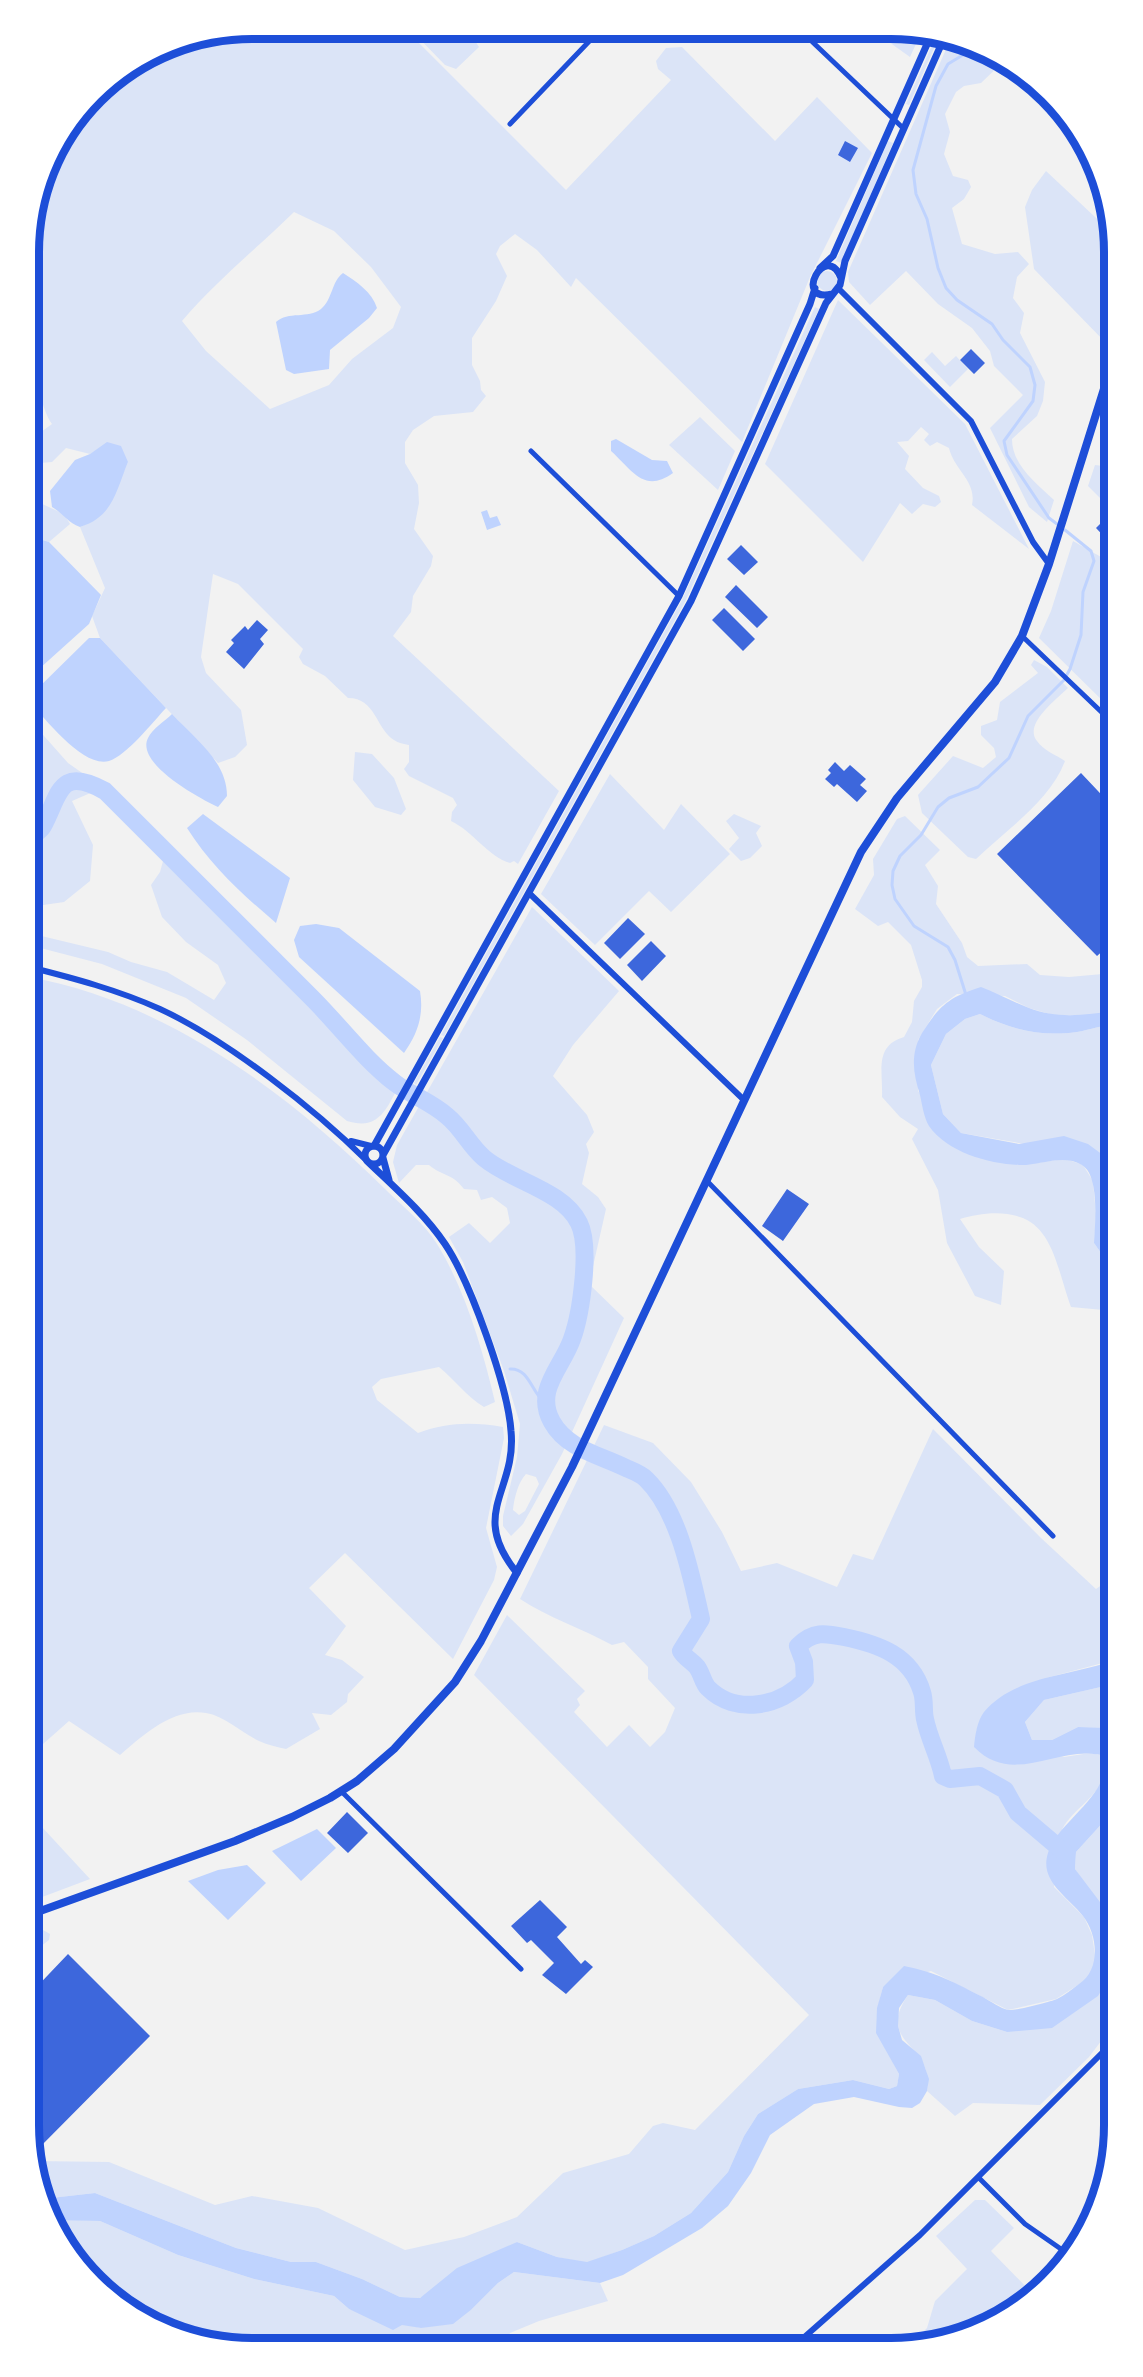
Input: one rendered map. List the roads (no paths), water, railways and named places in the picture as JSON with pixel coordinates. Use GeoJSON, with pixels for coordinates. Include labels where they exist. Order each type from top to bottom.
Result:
{"type":"FeatureCollection","features":[{"type":"Feature","properties":{"kind":"main road"},"geometry":{"type":"LineString","coordinates":[[517,1573],[501,1551],[494,1526],[512,1435],[499,1377],[468,1289],[452,1255],[435,1230],[367,1161],[365,1153],[372,1146],[409,1082],[679,596],[801,326],[814,288],[814,275],[833,256],[928,42]]}},
{"type":"Feature","properties":{"kind":"main road"},"geometry":{"type":"LineString","coordinates":[[367,1161],[376,1164],[383,1157],[691,600],[826,303],[837,291],[845,261],[941,45]]}},
{"type":"Feature","properties":{"kind":"main road"},"geometry":{"type":"LineString","coordinates":[[820,268],[833,268],[841,278]]}},
{"type":"Feature","properties":{"kind":"main road"},"geometry":{"type":"LineString","coordinates":[[814,288],[821,294],[837,291]]}},
{"type":"Feature","properties":{"kind":"main road"},"geometry":{"type":"LineString","coordinates":[[39,1911],[235,1841],[292,1818],[342,1791],[394,1749],[439,1702],[468,1663],[572,1467],[872,833],[897,798],[995,682],[1022,636],[1049,564],[1104,390]]}},
{"type":"Feature","properties":{"kind":"main road"},"geometry":{"type":"LineString","coordinates":[[372,1146],[380,1147],[384,1170],[392,1185]]}},
{"type":"Feature","properties":{"kind":"street"},"geometry":{"type":"LineString","coordinates":[[510,124],[591,39]]}},
{"type":"Feature","properties":{"kind":"street"},"geometry":{"type":"LineString","coordinates":[[808,39],[904,129]]}},
{"type":"Feature","properties":{"kind":"street"},"geometry":{"type":"LineString","coordinates":[[837,291],[971,421],[1033,542],[1049,564]]}},
{"type":"Feature","properties":{"kind":"street"},"geometry":{"type":"LineString","coordinates":[[1100,403],[1104,407]]}},
{"type":"Feature","properties":{"kind":"street"},"geometry":{"type":"LineString","coordinates":[[531,451],[679,596]]}},
{"type":"Feature","properties":{"kind":"street"},"geometry":{"type":"LineString","coordinates":[[1022,636],[1104,714]]}},
{"type":"Feature","properties":{"kind":"street"},"geometry":{"type":"LineString","coordinates":[[529,893],[744,1100]]}},
{"type":"Feature","properties":{"kind":"street"},"geometry":{"type":"LineString","coordinates":[[39,970],[138,1000],[185,1022],[248,1064],[345,1138],[367,1161]]}},
{"type":"Feature","properties":{"kind":"street"},"geometry":{"type":"LineString","coordinates":[[345,1138],[372,1146]]}},
{"type":"Feature","properties":{"kind":"street"},"geometry":{"type":"LineString","coordinates":[[706,1180],[1053,1536]]}},
{"type":"Feature","properties":{"kind":"street"},"geometry":{"type":"LineString","coordinates":[[342,1791],[521,1969]]}},
{"type":"Feature","properties":{"kind":"street"},"geometry":{"type":"LineString","coordinates":[[804,2338],[881,2271],[979,2178],[1104,2051]]}},
{"type":"Feature","properties":{"kind":"street"},"geometry":{"type":"LineString","coordinates":[[979,2178],[1025,2224],[1063,2250]]}},
{"type":"Feature","properties":{"kind":"water"},"geometry":{"type":"Polygon","coordinates":[[[343,273],[368,292],[377,308],[369,318],[330,350],[329,369],[294,374],[286,370],[276,322],[286,317],[310,314],[321,309],[328,300],[336,281],[343,273]]]}},
{"type":"Feature","properties":{"kind":"water"},"geometry":{"type":"Polygon","coordinates":[[[616,439],[652,460],[667,461],[673,473],[654,481],[639,477],[611,451],[611,441],[616,439]]]}},
{"type":"Feature","properties":{"kind":"water"},"geometry":{"type":"Polygon","coordinates":[[[107,442],[121,446],[128,462],[107,510],[91,523],[80,527],[52,507],[50,491],[75,460],[90,454],[107,442]]]}},
{"type":"Feature","properties":{"kind":"water"},"geometry":{"type":"Polygon","coordinates":[[[487,510],[490,518],[497,516],[501,525],[487,530],[481,512],[487,510]]]}},
{"type":"Feature","properties":{"kind":"water"},"geometry":{"type":"Polygon","coordinates":[[[39,539],[49,542],[101,595],[89,624],[39,669],[39,539]]]}},
{"type":"Feature","properties":{"kind":"water"},"geometry":{"type":"Polygon","coordinates":[[[89,638],[100,638],[166,708],[123,753],[109,761],[99,761],[77,750],[39,713],[39,687],[89,638]]]}},
{"type":"Feature","properties":{"kind":"water"},"geometry":{"type":"Polygon","coordinates":[[[172,714],[208,751],[222,772],[227,796],[218,807],[185,789],[151,759],[147,748],[148,738],[172,714]]]}},
{"type":"Feature","properties":{"kind":"water"},"geometry":{"type":"Polygon","coordinates":[[[203,814],[290,878],[276,923],[228,879],[196,842],[187,828],[203,814]]]}},
{"type":"Feature","properties":{"kind":"water"},"geometry":{"type":"Polygon","coordinates":[[[316,924],[339,928],[420,991],[419,1023],[404,1053],[299,957],[294,940],[300,926],[316,924]]]}},
{"type":"Feature","properties":{"kind":"water"},"geometry":{"type":"Polygon","coordinates":[[[981,987],[1029,1008],[1050,1014],[1082,1015],[1104,1012],[1104,1026],[1051,1034],[1015,1028],[980,1014],[965,1019],[946,1034],[931,1065],[943,1114],[961,1133],[1019,1144],[1064,1136],[1088,1144],[1104,1156],[1104,1257],[1094,1243],[1095,1201],[1092,1179],[1082,1165],[1067,1160],[1019,1165],[982,1159],[957,1150],[946,1143],[927,1123],[914,1071],[916,1048],[922,1033],[934,1015],[946,1003],[961,994],[981,987]]]}},
{"type":"Feature","properties":{"kind":"water"},"geometry":{"type":"Polygon","coordinates":[[[1104,1663],[1104,1686],[1044,1700],[1025,1722],[1032,1740],[1052,1740],[1078,1727],[1104,1728],[1104,1768],[1101,1755],[1085,1753],[1036,1762],[1004,1764],[989,1758],[974,1747],[978,1724],[984,1712],[997,1700],[1012,1691],[1045,1678],[1104,1663]]]}},
{"type":"Feature","properties":{"kind":"water"},"geometry":{"type":"Polygon","coordinates":[[[1104,1768],[1104,1821],[1076,1852],[1075,1869],[1104,1907],[1104,1986],[1098,1996],[1052,2028],[1007,2032],[972,2021],[935,2000],[908,1995],[899,2008],[898,2026],[902,2040],[921,2056],[929,2079],[927,2091],[920,2103],[912,2108],[899,2107],[854,2097],[814,2104],[770,2135],[751,2173],[728,2206],[702,2228],[623,2275],[600,2283],[514,2272],[498,2283],[453,2324],[421,2328],[402,2325],[393,2330],[349,2309],[334,2296],[254,2279],[178,2255],[100,2221],[62,2220],[55,2207],[52,2198],[95,2193],[236,2248],[291,2262],[316,2262],[362,2279],[400,2297],[420,2298],[457,2268],[517,2242],[557,2257],[587,2262],[622,2250],[654,2236],[691,2213],[728,2172],[744,2136],[758,2114],[798,2089],[853,2080],[889,2089],[897,2086],[899,2074],[876,2033],[877,2008],[883,1987],[904,1966],[926,1971],[945,1979],[1008,2010],[1057,1999],[1086,1978],[1094,1961],[1092,1933],[1083,1916],[1056,1888],[1047,1872],[1046,1863],[1048,1853],[1062,1829],[1094,1793],[1101,1781],[1104,1768]]]}},
{"type":"Feature","properties":{"kind":"water"},"geometry":{"type":"Polygon","coordinates":[[[317,1829],[336,1848],[301,1881],[272,1851],[317,1829]]]}},
{"type":"Feature","properties":{"kind":"water"},"geometry":{"type":"Polygon","coordinates":[[[247,1865],[266,1883],[228,1920],[188,1881],[218,1870],[247,1865]]]}},
{"type":"Feature","properties":{"kind":"waterway"},"geometry":{"type":"LineString","coordinates":[[967,53],[948,64],[936,86],[913,170],[916,194],[927,219],[938,268],[946,288],[957,300],[992,324],[1003,340],[1030,367],[1035,385],[1033,401],[1004,441],[1007,455],[1049,518],[1057,524]]}},
{"type":"Feature","properties":{"kind":"waterway"},"geometry":{"type":"LineString","coordinates":[[966,995],[955,960],[948,947],[914,926],[895,899],[892,885],[893,871],[900,856],[921,835],[938,807],[949,798],[978,787],[1009,758],[1028,716],[1064,680],[1070,669],[1081,635],[1083,592],[1094,561],[1091,551],[1065,530]]}},
{"type":"Feature","properties":{"kind":"waterway"},"geometry":{"type":"LineString","coordinates":[[39,830],[58,794],[69,782],[78,781],[105,791],[312,998],[384,1074],[447,1116],[484,1158],[549,1194],[571,1212],[583,1234],[584,1264],[581,1298],[572,1339],[548,1389],[547,1410],[552,1422],[566,1439],[642,1476],[657,1492],[667,1508],[682,1544],[701,1619],[681,1651],[697,1667],[708,1688],[719,1697],[745,1705],[758,1704],[784,1696],[805,1680],[804,1662],[798,1646],[820,1634],[869,1643],[892,1653],[910,1669],[917,1679],[923,1695],[924,1716],[943,1776],[950,1779],[980,1776],[1005,1790],[1018,1813],[1064,1852]]}},
{"type":"Feature","properties":{"kind":"waterway"},"geometry":{"type":"LineString","coordinates":[[510,1369],[522,1372],[544,1402]]}}]}
